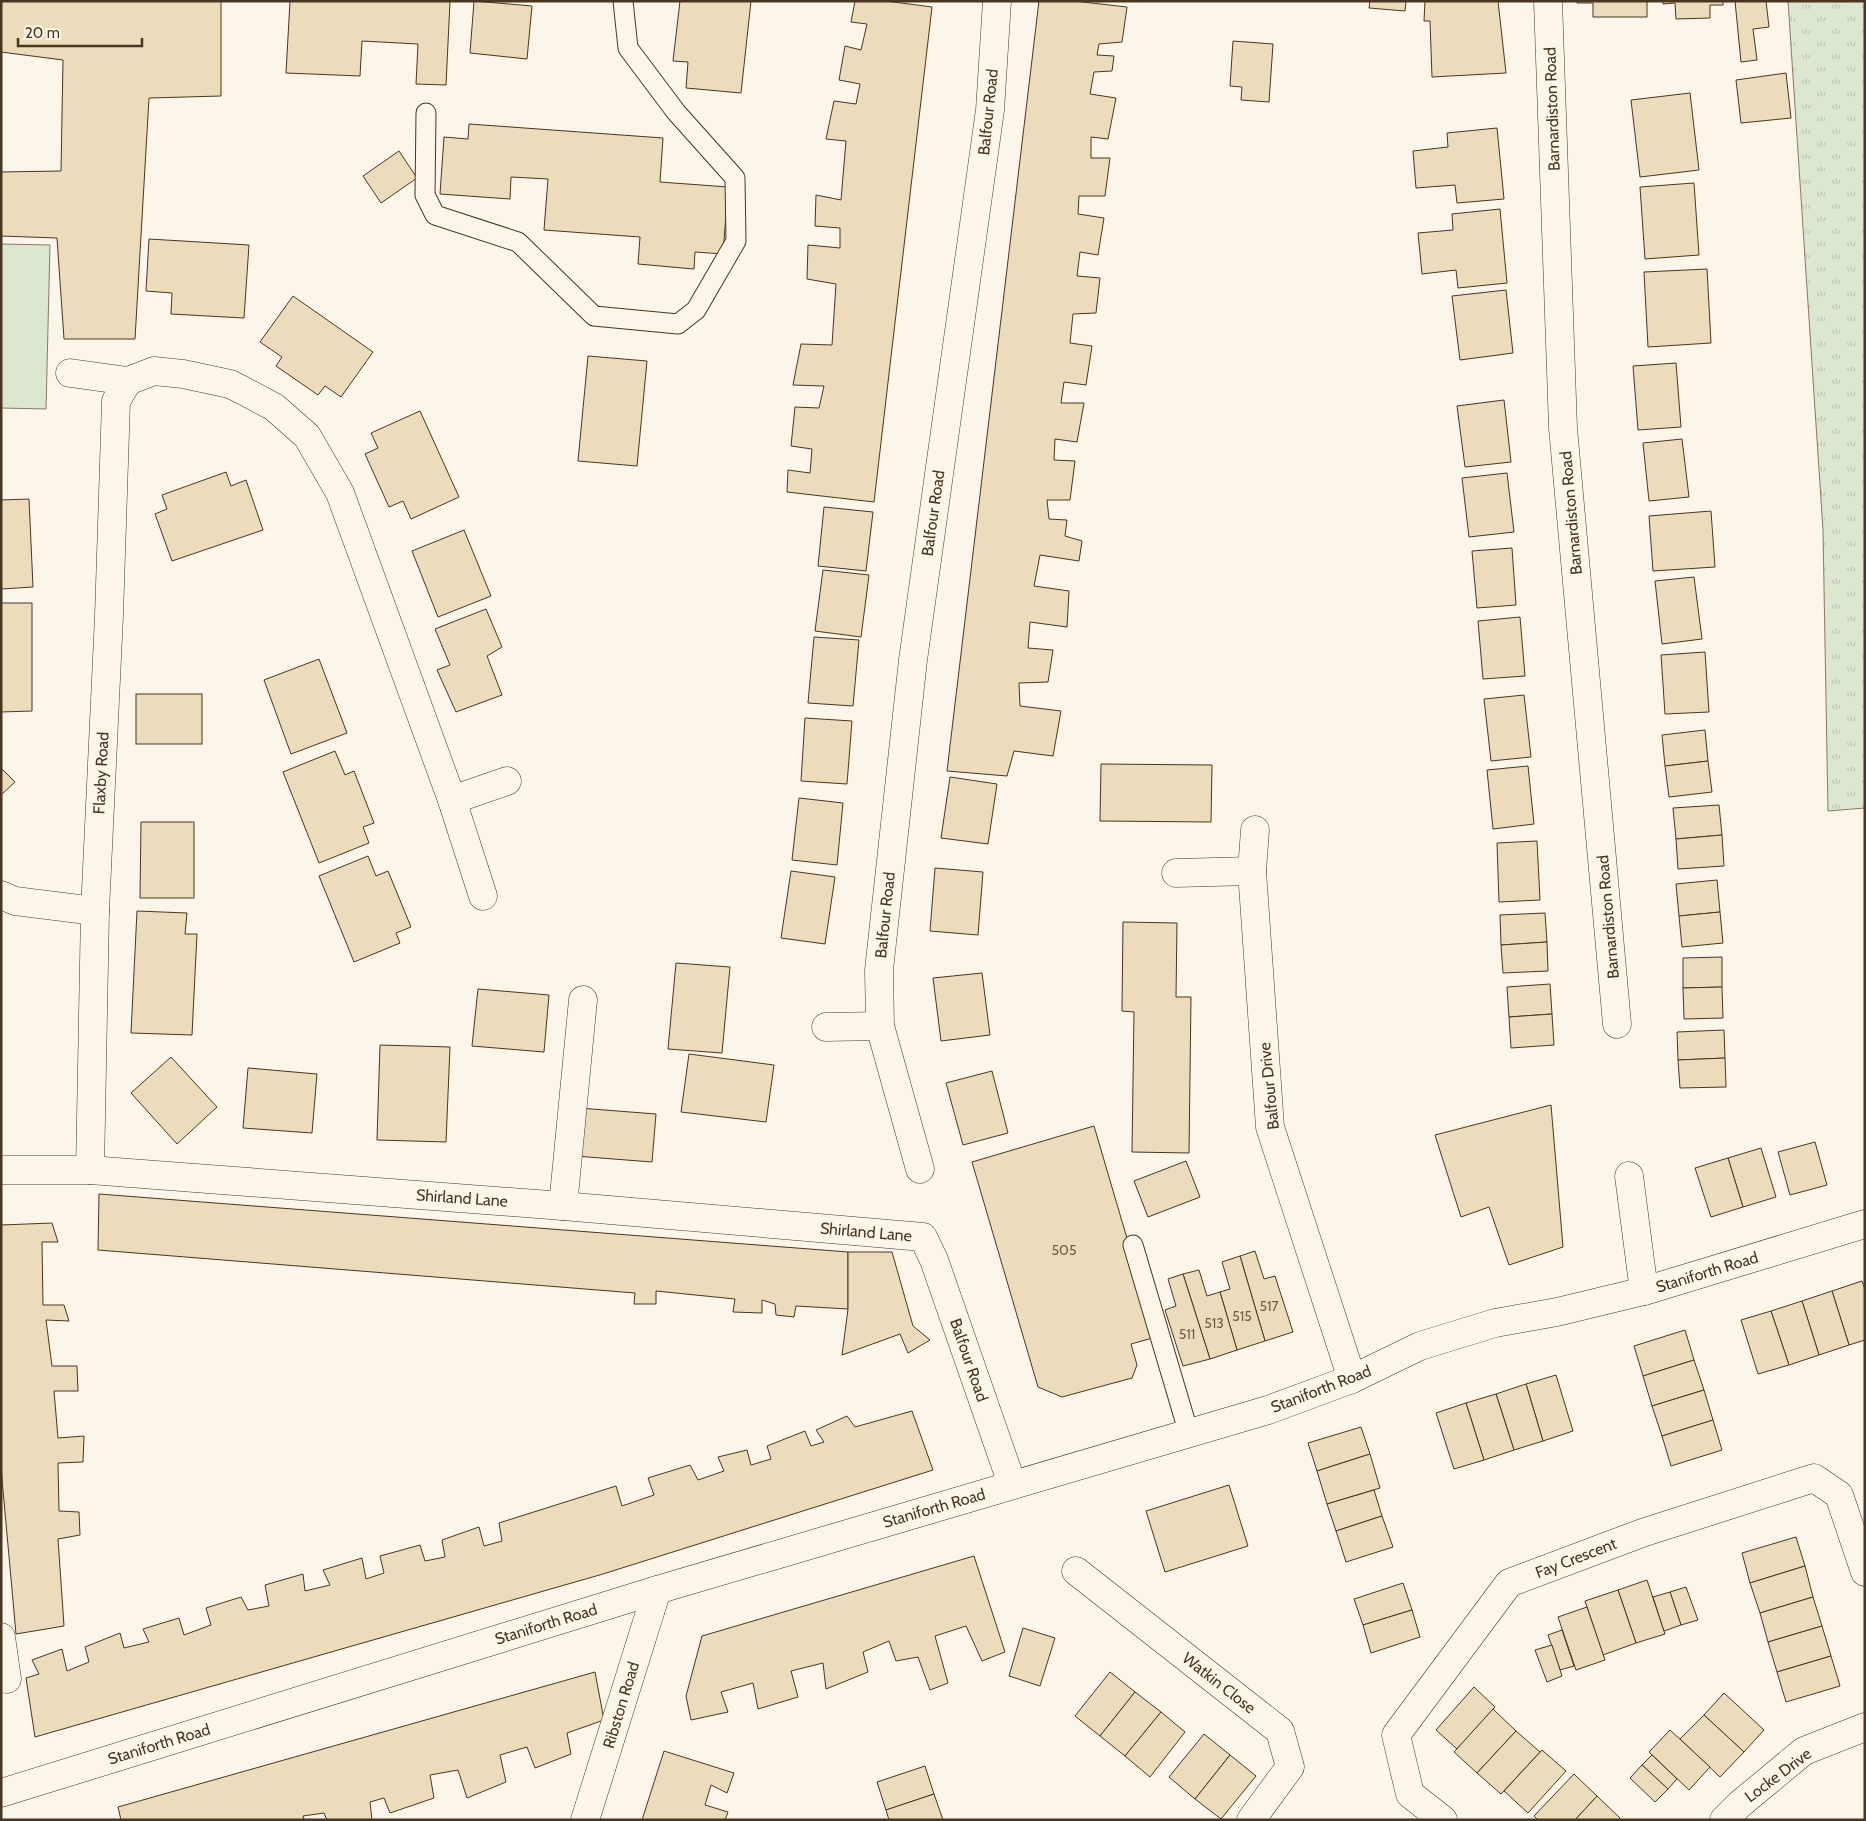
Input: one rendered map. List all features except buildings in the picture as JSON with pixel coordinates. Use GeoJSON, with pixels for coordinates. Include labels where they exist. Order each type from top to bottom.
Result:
{"type":"FeatureCollection","features":[{"type":"Feature","properties":{"kind":"street","name":"Balfour Road"},"geometry":{"type":"LineString","coordinates":[[920,1169],[880,1026],[879,970],[913,660],[990,110],[997,1]]}},
{"type":"Feature","properties":{"kind":"street","name":"Barnardiston Road"},"geometry":{"type":"LineString","coordinates":[[1548,1],[1563,428],[1617,1024]]}},
{"type":"Feature","properties":{"kind":"street"},"geometry":{"type":"LineString","coordinates":[[70,373],[128,381],[154,371],[183,374],[230,384],[274,407],[307,436],[340,493],[452,800],[483,896]]}},
{"type":"Feature","properties":{"kind":"street","name":"Flaxby Road"},"geometry":{"type":"LineString","coordinates":[[90,1170],[95,911],[116,401],[128,381]]}},
{"type":"Feature","properties":{"kind":"street"},"geometry":{"type":"LineString","coordinates":[[452,800],[507,781]]}},
{"type":"Feature","properties":{"kind":"street","name":"Balfour Drive"},"geometry":{"type":"LineString","coordinates":[[1255,830],[1252,871],[1270,1126],[1352,1379]]}},
{"type":"Feature","properties":{"kind":"street"},"geometry":{"type":"LineString","coordinates":[[1176,873],[1252,871]]}},
{"type":"Feature","properties":{"kind":"street"},"geometry":{"type":"LineString","coordinates":[[1,895],[15,901],[95,911]]}},
{"type":"Feature","properties":{"kind":"street"},"geometry":{"type":"LineString","coordinates":[[563,1206],[583,1000]]}},
{"type":"Feature","properties":{"kind":"street"},"geometry":{"type":"LineString","coordinates":[[826,1028],[880,1026]]}},
{"type":"Feature","properties":{"kind":"street","name":"Shirland Lane"},"geometry":{"type":"LineString","coordinates":[[1,1170],[90,1170],[563,1206],[923,1237]]}},
{"type":"Feature","properties":{"kind":"street"},"geometry":{"type":"LineString","coordinates":[[1629,1176],[1644,1291]]}},
{"type":"Feature","properties":{"kind":"street","name":"Staniforth Road"},"geometry":{"type":"LineString","coordinates":[[1,1793],[656,1590],[1268,1410],[1352,1379],[1420,1346],[1495,1323],[1565,1311],[1644,1291],[1865,1224]]}},
{"type":"Feature","properties":{"kind":"street","name":"Balfour Road"},"geometry":{"type":"LineString","coordinates":[[923,1237],[934,1260],[1012,1484]]}},
{"type":"Feature","properties":{"kind":"street","name":"Fay Crescent"},"geometry":{"type":"LineString","coordinates":[[1442,1820],[1410,1794],[1396,1735],[1510,1583],[1644,1532],[1814,1478],[1839,1495],[1865,1572]]}},
{"type":"Feature","properties":{"kind":"street","name":"Watkin Close"},"geometry":{"type":"LineString","coordinates":[[1076,1570],[1280,1731],[1290,1768],[1250,1820]]}},
{"type":"Feature","properties":{"kind":"street","name":"Ribston Road"},"geometry":{"type":"LineString","coordinates":[[585,1820],[656,1590]]}},
{"type":"Feature","properties":{"kind":"street"},"geometry":{"type":"LineString","coordinates":[[1,1637],[7,1679]]}},
{"type":"Feature","properties":{"kind":"street","name":"Locke Drive"},"geometry":{"type":"LineString","coordinates":[[1724,1820],[1740,1804],[1804,1751],[1865,1728]]}},
{"type":"Feature","properties":{"kind":"lane"},"geometry":{"type":"LineString","coordinates":[[426,113],[425,195],[435,215],[518,242],[594,316],[678,324],[696,310],[736,241],[735,178],[676,112],[628,48],[619,2]]}},
{"type":"Feature","properties":{"kind":"lane"},"geometry":{"type":"LineString","coordinates":[[1133,1245],[1189,1434]]}},
{"type":"Feature","properties":{"kind":"green space"},"geometry":{"type":"Polygon","coordinates":[[[1788,1],[1865,1],[1865,808],[1828,811],[1823,530],[1788,1]]]}},
{"type":"Feature","properties":{"kind":"green space"},"geometry":{"type":"Polygon","coordinates":[[[1,244],[50,245],[46,409],[1,408],[1,244]]]}}]}
